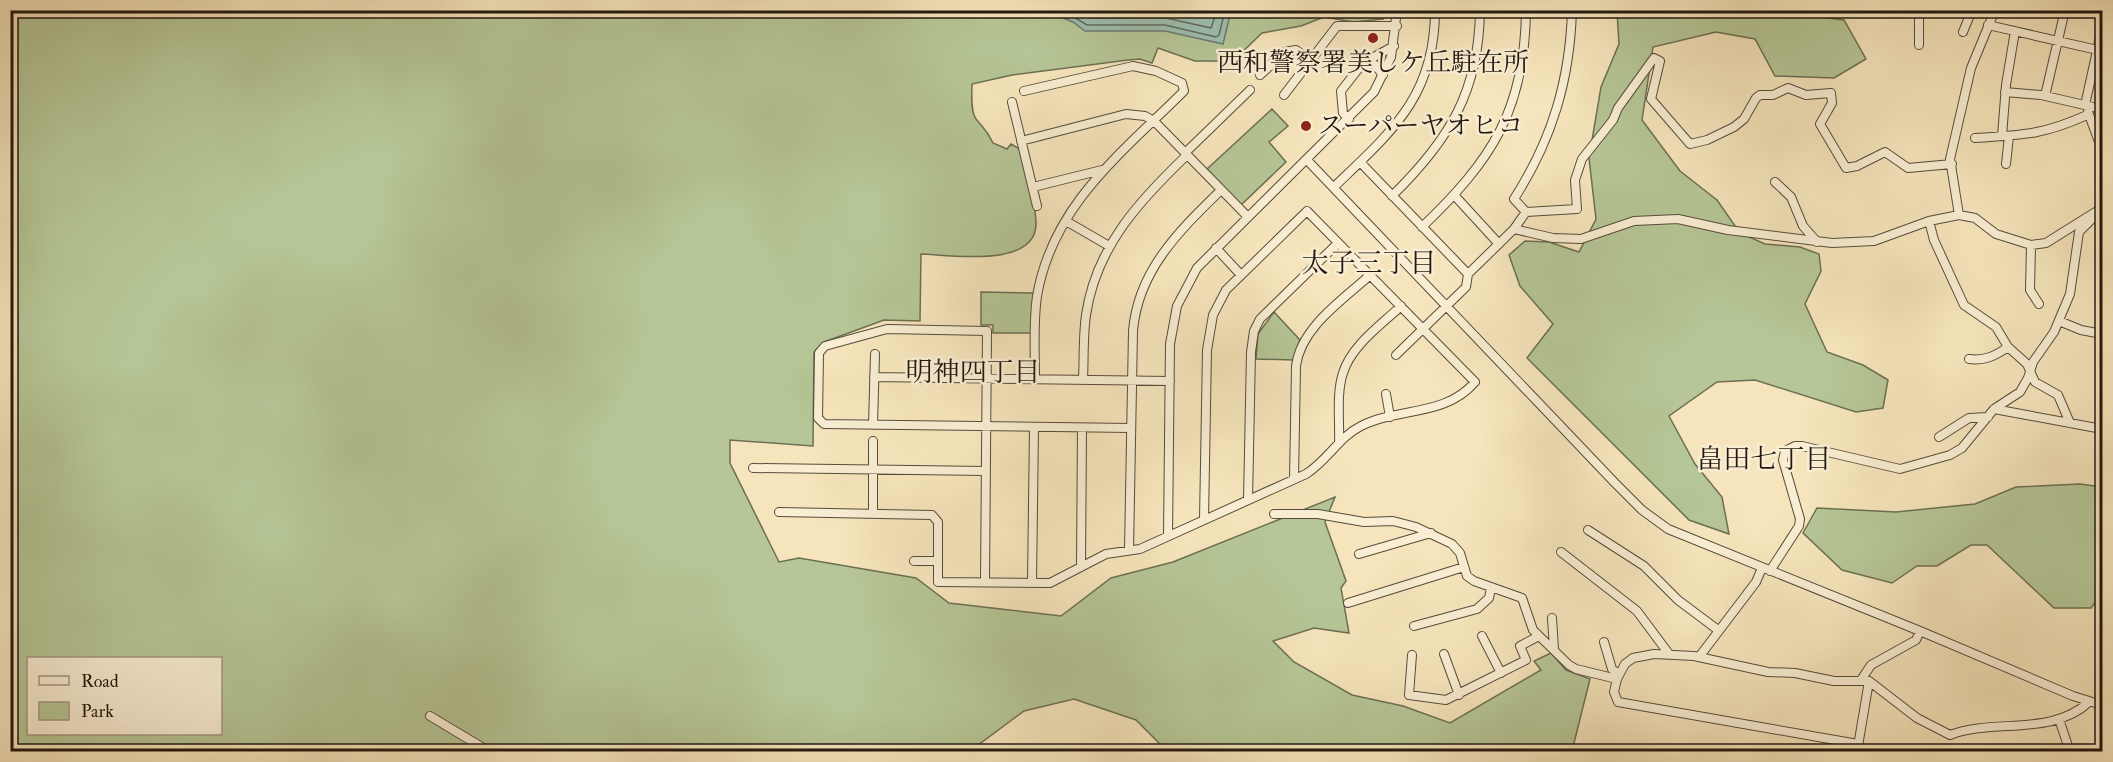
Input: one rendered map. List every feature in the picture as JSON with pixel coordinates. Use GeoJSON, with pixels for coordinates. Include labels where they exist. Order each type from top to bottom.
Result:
{"type":"FeatureCollection","features":[{"type":"Feature","properties":{"kind":"street"},"geometry":{"type":"LineString","coordinates":[[1168,536],[1171,336],[1178,306],[1191,277],[1216,248],[1368,99],[1383,75],[1394,46],[1397,10]]}},
{"type":"Feature","properties":{"kind":"street"},"geometry":{"type":"LineString","coordinates":[[1334,187],[1404,116],[1418,92],[1433,44],[1435,10]]}},
{"type":"Feature","properties":{"kind":"street"},"geometry":{"type":"LineString","coordinates":[[1392,196],[1438,146],[1464,102],[1477,57],[1480,10]]}},
{"type":"Feature","properties":{"kind":"street"},"geometry":{"type":"LineString","coordinates":[[1422,227],[1455,196],[1485,158],[1506,121],[1523,62],[1526,10]]}},
{"type":"Feature","properties":{"kind":"street"},"geometry":{"type":"LineString","coordinates":[[1526,212],[1514,199],[1539,157],[1557,112],[1567,72],[1572,10]]}},
{"type":"Feature","properties":{"kind":"street"},"geometry":{"type":"LineString","coordinates":[[1919,10],[1919,45]]}},
{"type":"Feature","properties":{"kind":"street"},"geometry":{"type":"LineString","coordinates":[[1963,32],[1972,10]]}},
{"type":"Feature","properties":{"kind":"street"},"geometry":{"type":"LineString","coordinates":[[1959,215],[1950,159],[1971,68],[1995,10]]}},
{"type":"Feature","properties":{"kind":"street"},"geometry":{"type":"LineString","coordinates":[[2045,96],[2065,10]]}},
{"type":"Feature","properties":{"kind":"street"},"geometry":{"type":"LineString","coordinates":[[1988,25],[2100,51]]}},
{"type":"Feature","properties":{"kind":"street"},"geometry":{"type":"LineString","coordinates":[[1284,94],[1337,26],[1397,26]]}},
{"type":"Feature","properties":{"kind":"street"},"geometry":{"type":"LineString","coordinates":[[2103,28],[2087,105],[2087,115],[2098,139],[2103,139]]}},
{"type":"Feature","properties":{"kind":"street"},"geometry":{"type":"LineString","coordinates":[[2006,164],[2005,92],[2015,31]]}},
{"type":"Feature","properties":{"kind":"street"},"geometry":{"type":"LineString","coordinates":[[1349,119],[1343,112],[1340,96],[1366,61],[1394,46]]}},
{"type":"Feature","properties":{"kind":"street"},"geometry":{"type":"LineString","coordinates":[[1260,75],[1285,52],[1296,50],[1310,60]]}},
{"type":"Feature","properties":{"kind":"street"},"geometry":{"type":"LineString","coordinates":[[1526,212],[1577,209],[1575,180],[1582,159],[1613,120],[1618,108],[1654,58],[1660,61],[1652,90],[1653,104],[1690,144],[1707,140],[1734,127],[1748,115],[1760,95],[1773,95],[1788,88],[1806,95],[1831,93],[1832,103],[1820,124],[1846,168],[1857,166],[1885,152],[1908,168],[1952,164]]}},
{"type":"Feature","properties":{"kind":"street"},"geometry":{"type":"LineString","coordinates":[[1366,61],[1375,65],[1383,75]]}},
{"type":"Feature","properties":{"kind":"street"},"geometry":{"type":"LineString","coordinates":[[1024,91],[1125,67],[1146,68],[1182,83],[1184,91],[1104,169],[1080,197],[1049,253],[1039,289],[1035,316],[1035,379]]}},
{"type":"Feature","properties":{"kind":"street"},"geometry":{"type":"LineString","coordinates":[[1083,380],[1088,303],[1109,246],[1143,198],[1250,90]]}},
{"type":"Feature","properties":{"kind":"street"},"geometry":{"type":"LineString","coordinates":[[2005,92],[2045,96],[2103,109]]}},
{"type":"Feature","properties":{"kind":"street"},"geometry":{"type":"LineString","coordinates":[[1012,102],[1037,206]]}},
{"type":"Feature","properties":{"kind":"street"},"geometry":{"type":"LineString","coordinates":[[1021,141],[1126,114],[1145,116],[1154,121],[1248,217]]}},
{"type":"Feature","properties":{"kind":"street"},"geometry":{"type":"LineString","coordinates":[[1975,138],[2047,132],[2087,115]]}},
{"type":"Feature","properties":{"kind":"street"},"geometry":{"type":"LineString","coordinates":[[1307,160],[1642,510],[1682,536],[1920,631],[2089,702],[2103,705]]}},
{"type":"Feature","properties":{"kind":"street"},"geometry":{"type":"LineString","coordinates":[[1360,162],[1468,274]]}},
{"type":"Feature","properties":{"kind":"street"},"geometry":{"type":"LineString","coordinates":[[1033,187],[1104,169]]}},
{"type":"Feature","properties":{"kind":"street"},"geometry":{"type":"LineString","coordinates":[[1775,182],[1791,197],[1803,226],[1818,242]]}},
{"type":"Feature","properties":{"kind":"street"},"geometry":{"type":"LineString","coordinates":[[1129,550],[1134,321],[1146,281],[1174,238],[1221,190]]}},
{"type":"Feature","properties":{"kind":"street"},"geometry":{"type":"LineString","coordinates":[[1455,196],[1499,244]]}},
{"type":"Feature","properties":{"kind":"street"},"geometry":{"type":"LineString","coordinates":[[1514,229],[1553,238],[1581,239],[1634,221],[1678,219],[1728,230],[1818,242],[1874,241],[1929,221],[1959,215],[1975,218],[1996,234],[2031,245],[2046,243],[2103,208]]}},
{"type":"Feature","properties":{"kind":"street"},"geometry":{"type":"LineString","coordinates":[[1699,657],[1799,526],[1800,519],[1783,460],[1785,451],[1795,446],[1892,468],[1910,468],[1962,448],[1994,409],[2020,392],[2059,321],[2072,287],[2079,232],[2096,218],[2103,208]]}},
{"type":"Feature","properties":{"kind":"street"},"geometry":{"type":"LineString","coordinates":[[779,512],[932,515],[938,522],[938,582],[1050,583],[1106,554],[1140,549],[1168,536],[1204,520],[1294,479],[1316,468],[1339,443],[1360,427],[1390,417],[1444,405],[1462,395],[1475,382],[1307,211],[1241,275],[1221,299],[1209,331],[1204,520]]}},
{"type":"Feature","properties":{"kind":"street"},"geometry":{"type":"LineString","coordinates":[[1396,355],[1466,287],[1468,274],[1514,229],[1526,212]]}},
{"type":"Feature","properties":{"kind":"street"},"geometry":{"type":"LineString","coordinates":[[1066,221],[1109,246]]}},
{"type":"Feature","properties":{"kind":"street"},"geometry":{"type":"LineString","coordinates":[[1929,221],[1934,240],[1964,305],[1991,322],[2008,347],[2031,371],[2035,382],[2058,395],[2070,423]]}},
{"type":"Feature","properties":{"kind":"street"},"geometry":{"type":"LineString","coordinates":[[1248,500],[1251,352],[1254,331],[1266,313],[1338,243]]}},
{"type":"Feature","properties":{"kind":"street"},"geometry":{"type":"LineString","coordinates":[[2031,245],[2030,290],[2039,304]]}},
{"type":"Feature","properties":{"kind":"street"},"geometry":{"type":"LineString","coordinates":[[1216,248],[1241,275]]}},
{"type":"Feature","properties":{"kind":"street"},"geometry":{"type":"LineString","coordinates":[[1294,479],[1296,366],[1299,351],[1311,331],[1370,275]]}},
{"type":"Feature","properties":{"kind":"street"},"geometry":{"type":"LineString","coordinates":[[1339,443],[1340,388],[1343,371],[1353,352],[1401,306]]}},
{"type":"Feature","properties":{"kind":"street"},"geometry":{"type":"LineString","coordinates":[[2102,315],[2103,326]]}},
{"type":"Feature","properties":{"kind":"street"},"geometry":{"type":"LineString","coordinates":[[2059,321],[2081,330],[2103,334]]}},
{"type":"Feature","properties":{"kind":"street"},"geometry":{"type":"LineString","coordinates":[[985,582],[986,426],[987,378],[987,331],[888,329],[825,346],[819,353],[818,418],[824,424],[986,426],[1082,428],[1131,428]]}},
{"type":"Feature","properties":{"kind":"street"},"geometry":{"type":"LineString","coordinates":[[1970,359],[1980,360],[1995,356],[2008,347]]}},
{"type":"Feature","properties":{"kind":"street"},"geometry":{"type":"LineString","coordinates":[[873,425],[874,354]]}},
{"type":"Feature","properties":{"kind":"street"},"geometry":{"type":"LineString","coordinates":[[874,376],[1170,381]]}},
{"type":"Feature","properties":{"kind":"street"},"geometry":{"type":"LineString","coordinates":[[1386,394],[1390,417]]}},
{"type":"Feature","properties":{"kind":"street"},"geometry":{"type":"LineString","coordinates":[[1994,409],[2103,429]]}},
{"type":"Feature","properties":{"kind":"street"},"geometry":{"type":"LineString","coordinates":[[1939,437],[1969,418],[1988,417]]}},
{"type":"Feature","properties":{"kind":"street"},"geometry":{"type":"LineString","coordinates":[[1032,583],[1034,427]]}},
{"type":"Feature","properties":{"kind":"street"},"geometry":{"type":"LineString","coordinates":[[1081,567],[1082,428]]}},
{"type":"Feature","properties":{"kind":"street"},"geometry":{"type":"LineString","coordinates":[[873,441],[873,514]]}},
{"type":"Feature","properties":{"kind":"street"},"geometry":{"type":"LineString","coordinates":[[753,468],[986,471]]}},
{"type":"Feature","properties":{"kind":"street"},"geometry":{"type":"LineString","coordinates":[[1274,514],[1318,514],[1364,522],[1387,520],[1431,533],[1452,544],[1460,553],[1467,576],[1491,588],[1522,598],[1533,630],[1576,669],[1618,676]]}},
{"type":"Feature","properties":{"kind":"street"},"geometry":{"type":"LineString","coordinates":[[1588,530],[1644,566],[1678,600],[1718,630]]}},
{"type":"Feature","properties":{"kind":"street"},"geometry":{"type":"LineString","coordinates":[[1359,554],[1431,533]]}},
{"type":"Feature","properties":{"kind":"street"},"geometry":{"type":"LineString","coordinates":[[1561,552],[1637,611],[1669,654]]}},
{"type":"Feature","properties":{"kind":"street"},"geometry":{"type":"LineString","coordinates":[[914,561],[938,561]]}},
{"type":"Feature","properties":{"kind":"street"},"geometry":{"type":"LineString","coordinates":[[1348,603],[1464,567]]}},
{"type":"Feature","properties":{"kind":"street"},"geometry":{"type":"LineString","coordinates":[[1414,626],[1477,609],[1489,598],[1491,588]]}},
{"type":"Feature","properties":{"kind":"street"},"geometry":{"type":"LineString","coordinates":[[1552,618],[1554,648]]}},
{"type":"Feature","properties":{"kind":"street"},"geometry":{"type":"LineString","coordinates":[[1920,631],[1916,640],[1871,665],[1865,680],[1858,748],[1668,709],[1625,704],[1618,702],[1615,698],[1618,676],[1633,658],[1669,654],[1699,657],[1768,672],[1795,673],[1834,681],[1865,680],[1881,688],[1917,718],[1950,735],[1961,731],[2018,727],[2059,719],[2080,711],[2089,702]]}},
{"type":"Feature","properties":{"kind":"street"},"geometry":{"type":"LineString","coordinates":[[1482,636],[1502,673]]}},
{"type":"Feature","properties":{"kind":"street"},"geometry":{"type":"LineString","coordinates":[[1412,656],[1409,695],[1446,700],[1526,660],[1520,646],[1539,636]]}},
{"type":"Feature","properties":{"kind":"street"},"geometry":{"type":"LineString","coordinates":[[1604,642],[1612,669],[1618,676]]}},
{"type":"Feature","properties":{"kind":"street"},"geometry":{"type":"LineString","coordinates":[[1444,654],[1459,695]]}},
{"type":"Feature","properties":{"kind":"street"},"geometry":{"type":"LineString","coordinates":[[430,716],[490,752]]}},
{"type":"Feature","properties":{"kind":"street"},"geometry":{"type":"LineString","coordinates":[[2059,719],[2070,752]]}},
{"type":"Feature","properties":{"kind":"green space"},"geometry":{"type":"Polygon","coordinates":[[[1785,10],[1788,13],[1844,20],[1866,59],[1834,78],[1775,76],[1755,39],[1716,32],[1653,47],[1642,120],[1680,171],[1717,200],[1740,233],[1765,244],[1800,247],[1819,254],[1821,271],[1805,304],[1827,352],[1863,365],[1888,380],[1883,408],[1856,412],[1755,380],[1717,382],[1669,416],[1695,464],[1722,497],[1729,534],[1689,520],[1527,358],[1553,324],[1520,286],[1509,255],[1525,241],[1549,242],[1579,252],[1596,219],[1589,158],[1601,87],[1619,44],[1617,11],[1785,10]]]}},
{"type":"Feature","properties":{"kind":"green space"},"geometry":{"type":"Polygon","coordinates":[[[10,11],[1383,11],[1383,19],[1354,22],[1324,17],[1301,26],[1262,33],[1233,61],[1195,61],[1158,48],[1152,63],[1140,59],[1128,60],[1012,75],[972,84],[974,116],[993,143],[1007,149],[1011,144],[1020,149],[1035,213],[1033,237],[1023,247],[1008,253],[990,256],[921,254],[920,321],[884,320],[824,342],[814,352],[813,446],[730,440],[730,463],[779,562],[799,558],[916,578],[949,603],[1061,616],[1111,578],[1173,562],[1335,497],[1325,522],[1346,581],[1341,588],[1349,633],[1314,628],[1273,641],[1294,662],[1352,695],[1403,706],[1450,723],[1541,670],[1534,661],[1551,653],[1566,670],[1590,679],[1572,751],[1167,751],[1136,720],[1074,699],[1024,711],[978,745],[946,752],[886,749],[766,749],[763,752],[11,751],[10,11]]]}},
{"type":"Feature","properties":{"kind":"green space"},"geometry":{"type":"Polygon","coordinates":[[[1272,109],[1288,126],[1269,142],[1286,162],[1240,206],[1207,169],[1272,109]]]}},
{"type":"Feature","properties":{"kind":"green space"},"geometry":{"type":"Polygon","coordinates":[[[981,292],[1034,293],[1031,333],[993,333],[993,325],[981,325],[981,292]]]}},
{"type":"Feature","properties":{"kind":"green space"},"geometry":{"type":"Polygon","coordinates":[[[1274,312],[1300,340],[1294,360],[1256,359],[1258,334],[1274,312]]]}},
{"type":"Feature","properties":{"kind":"green space"},"geometry":{"type":"Polygon","coordinates":[[[2080,484],[2102,487],[2102,593],[2091,608],[2054,608],[1987,545],[1971,545],[1937,566],[1917,566],[1892,583],[1842,570],[1803,533],[1817,508],[1896,512],[1975,504],[2016,487],[2080,484]]]}},
{"type":"Feature","properties":{"kind":"water"},"geometry":{"type":"Polygon","coordinates":[[[1056,10],[1231,11],[1223,44],[1165,31],[1085,31],[1073,22],[1058,16],[1056,10]]]}},
{"type":"Feature","properties":{"kind":"place","name":"西和警察署美しケ丘駐在所"},"geometry":{"type":"Point","coordinates":[1373,38]}},
{"type":"Feature","properties":{"kind":"place","name":"スーパーヤオヒコ"},"geometry":{"type":"Point","coordinates":[1306,126]}},
{"type":"Feature","properties":{"kind":"district","name":"太子三丁目"},"geometry":{"type":"Point","coordinates":[1369,263]}},
{"type":"Feature","properties":{"kind":"district","name":"明神四丁目"},"geometry":{"type":"Point","coordinates":[973,372]}},
{"type":"Feature","properties":{"kind":"district","name":"畠田七丁目"},"geometry":{"type":"Point","coordinates":[1764,459]}}]}
